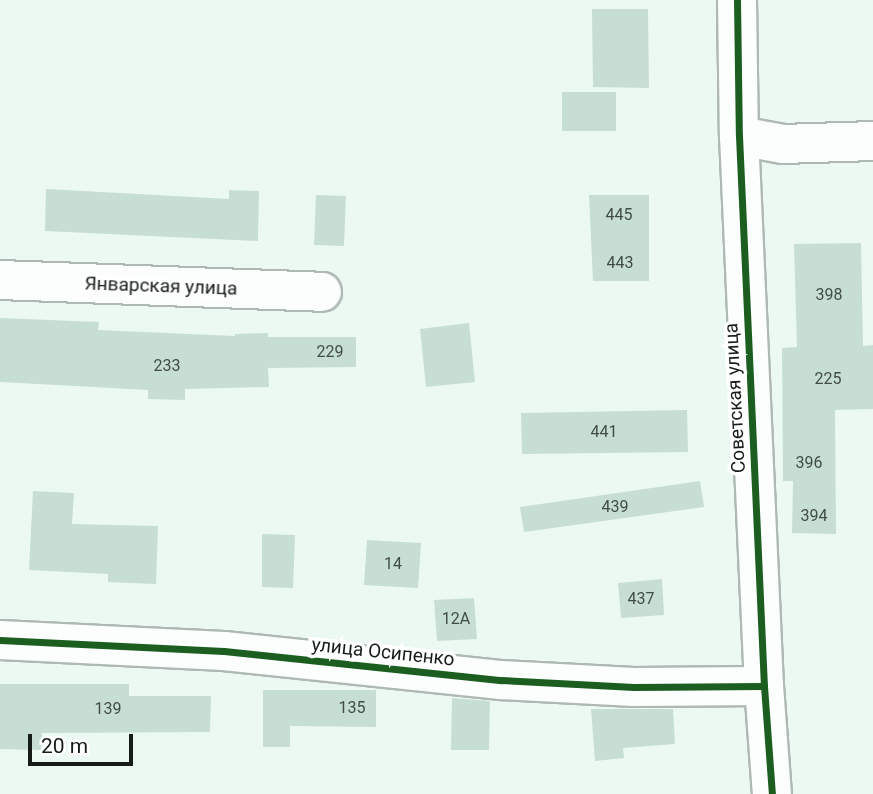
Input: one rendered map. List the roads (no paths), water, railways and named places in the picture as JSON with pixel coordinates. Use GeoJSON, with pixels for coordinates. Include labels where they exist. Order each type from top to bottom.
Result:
{"type":"FeatureCollection","features":[{"type":"Feature","properties":{"kind":"street","name":"Советская улица"},"geometry":{"type":"LineString","coordinates":[[737,0],[739,136],[764,686],[772,794]]}},
{"type":"Feature","properties":{"kind":"street"},"geometry":{"type":"LineString","coordinates":[[739,136],[783,144],[873,141]]}},
{"type":"Feature","properties":{"kind":"street","name":"Январская улица"},"geometry":{"type":"LineString","coordinates":[[0,280],[322,292]]}},
{"type":"Feature","properties":{"kind":"street","name":"улица Осипенко"},"geometry":{"type":"LineString","coordinates":[[0,640],[224,651],[501,680],[634,687],[764,686]]}}]}
